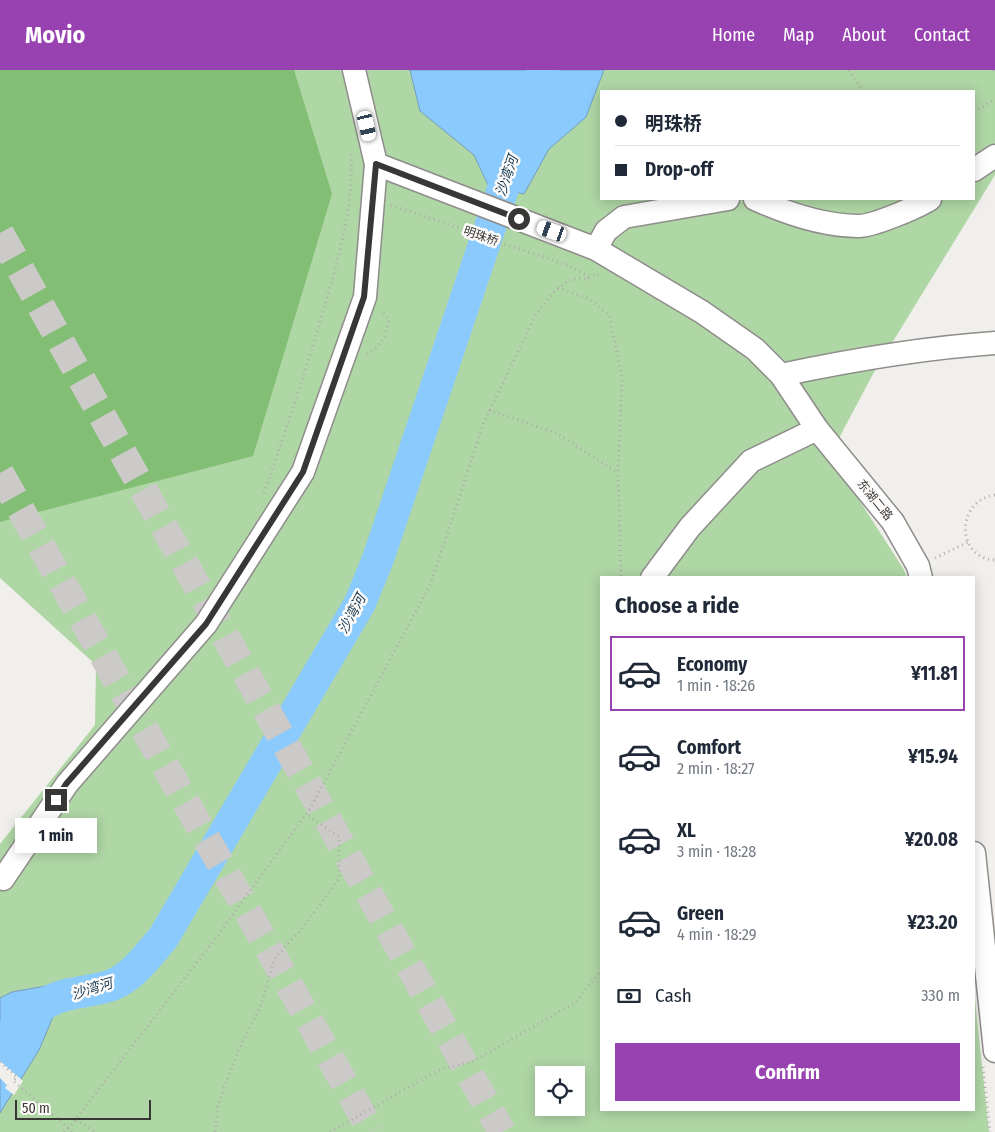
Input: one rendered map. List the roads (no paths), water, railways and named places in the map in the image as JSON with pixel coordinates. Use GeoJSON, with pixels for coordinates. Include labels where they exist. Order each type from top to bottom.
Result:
{"type":"FeatureCollection","features":[{"type":"Feature","properties":{"kind":"street"},"geometry":{"type":"LineString","coordinates":[[3,879],[66,784],[206,624],[303,472],[364,297],[376,164],[354,70]]}},
{"type":"Feature","properties":{"kind":"street"},"geometry":{"type":"LineString","coordinates":[[975,169],[995,156]]}},
{"type":"Feature","properties":{"kind":"street","name":"东湖二路"},"geometry":{"type":"LineString","coordinates":[[376,164],[596,249],[702,312],[755,349],[780,375],[817,429],[893,522],[919,572]]}},
{"type":"Feature","properties":{"kind":"street"},"geometry":{"type":"LineString","coordinates":[[596,249],[606,230],[624,217],[722,200]]}},
{"type":"Feature","properties":{"kind":"street"},"geometry":{"type":"LineString","coordinates":[[758,200],[779,210],[822,221],[860,226],[918,206],[928,200]]}},
{"type":"Feature","properties":{"kind":"street"},"geometry":{"type":"LineString","coordinates":[[780,375],[861,358],[934,347],[995,343]]}},
{"type":"Feature","properties":{"kind":"street"},"geometry":{"type":"LineString","coordinates":[[653,576],[690,527],[751,461],[817,429]]}},
{"type":"Feature","properties":{"kind":"street"},"geometry":{"type":"LineString","coordinates":[[975,862],[995,1051]]}},
{"type":"Feature","properties":{"kind":"water"},"geometry":{"type":"Polygon","coordinates":[[[410,70],[604,70],[586,117],[549,149],[524,194],[488,185],[474,155],[420,111],[410,70]]]}},
{"type":"Feature","properties":{"kind":"water"},"geometry":{"type":"Polygon","coordinates":[[[102,976],[84,1004],[55,1012],[39,1050],[0,1113],[0,998],[12,992],[102,976]]]}},
{"type":"Feature","properties":{"kind":"waterway","name":"沙湾河"},"geometry":{"type":"LineString","coordinates":[[0,1045],[23,1020],[39,1007],[59,997],[107,987],[127,977],[163,938],[360,603],[378,559],[543,70]]}},
{"type":"Feature","properties":{"kind":"tunnel"},"geometry":{"type":"LineString","coordinates":[[0,233],[502,1132]]}},
{"type":"Feature","properties":{"kind":"tunnel"},"geometry":{"type":"LineString","coordinates":[[0,473],[372,1132]]}}]}
